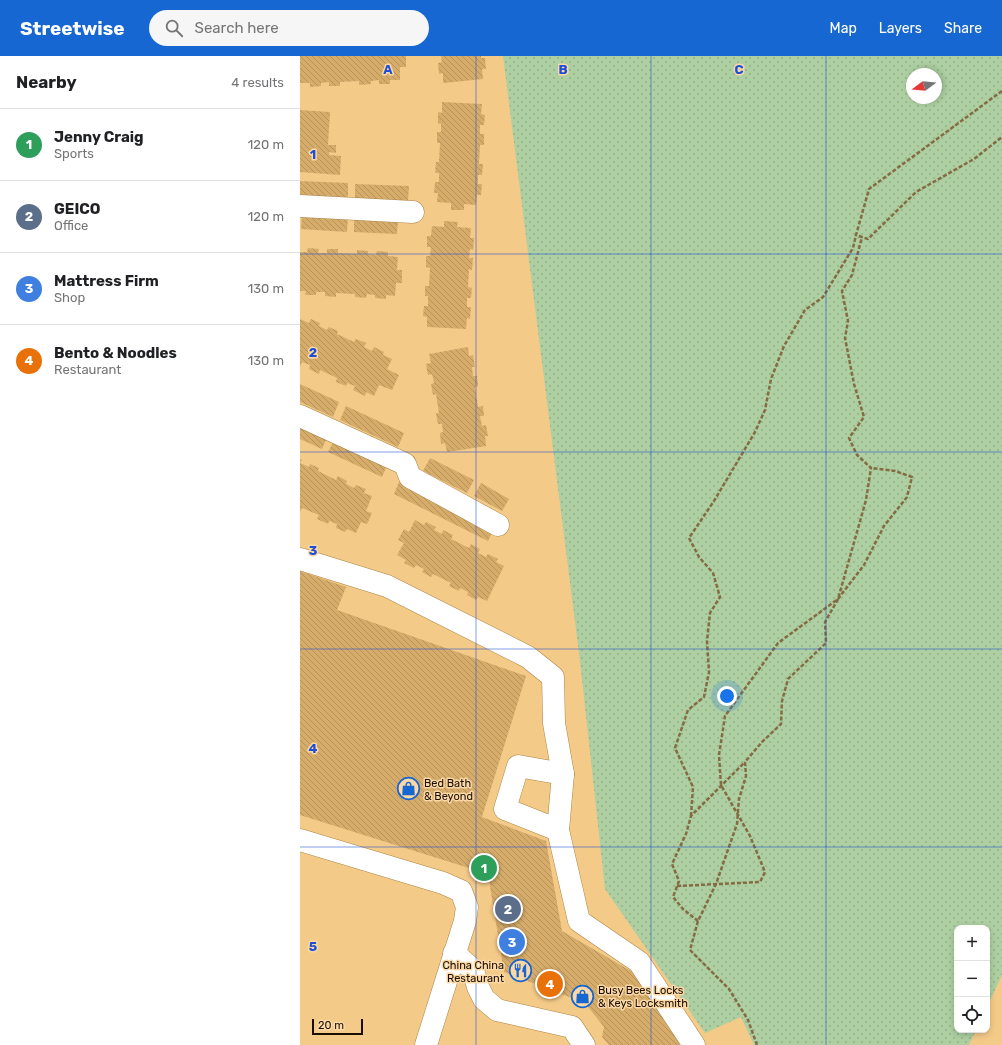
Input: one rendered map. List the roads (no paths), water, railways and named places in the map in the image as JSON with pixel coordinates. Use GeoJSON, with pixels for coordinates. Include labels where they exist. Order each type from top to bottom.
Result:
{"type":"FeatureCollection","features":[{"type":"Feature","properties":{"kind":"street"},"geometry":{"type":"LineString","coordinates":[[300,206],[413,212]]}},
{"type":"Feature","properties":{"kind":"street"},"geometry":{"type":"LineString","coordinates":[[300,416],[405,464],[410,477],[498,525]]}},
{"type":"Feature","properties":{"kind":"street"},"geometry":{"type":"LineString","coordinates":[[300,559],[387,586],[528,657],[553,677],[554,722],[563,774],[558,830],[579,921],[639,962],[694,1045]]}},
{"type":"Feature","properties":{"kind":"street"},"geometry":{"type":"LineString","coordinates":[[558,830],[505,809],[518,766],[563,774]]}},
{"type":"Feature","properties":{"kind":"street"},"geometry":{"type":"LineString","coordinates":[[300,840],[444,883],[461,891],[467,907],[466,921],[454,953],[426,1045]]}},
{"type":"Feature","properties":{"kind":"street"},"geometry":{"type":"LineString","coordinates":[[454,953],[473,970],[478,987],[484,999],[497,1010],[572,1028],[584,1045]]}},
{"type":"Feature","properties":{"kind":"place","name":"Bed Bath & Beyond"},"geometry":{"type":"Point","coordinates":[409,789]}},
{"type":"Feature","properties":{"kind":"place","name":"Jenny Craig"},"geometry":{"type":"Point","coordinates":[484,868]}},
{"type":"Feature","properties":{"kind":"place","name":"GEICO"},"geometry":{"type":"Point","coordinates":[508,909]}},
{"type":"Feature","properties":{"kind":"place","name":"Mattress Firm"},"geometry":{"type":"Point","coordinates":[512,942]}},
{"type":"Feature","properties":{"kind":"place","name":"China China Restaurant"},"geometry":{"type":"Point","coordinates":[520,971]}},
{"type":"Feature","properties":{"kind":"place","name":"Bento & Noodles"},"geometry":{"type":"Point","coordinates":[550,984]}},
{"type":"Feature","properties":{"kind":"place","name":"Busy Bees Locks & Keys Locksmith"},"geometry":{"type":"Point","coordinates":[582,996]}}]}
